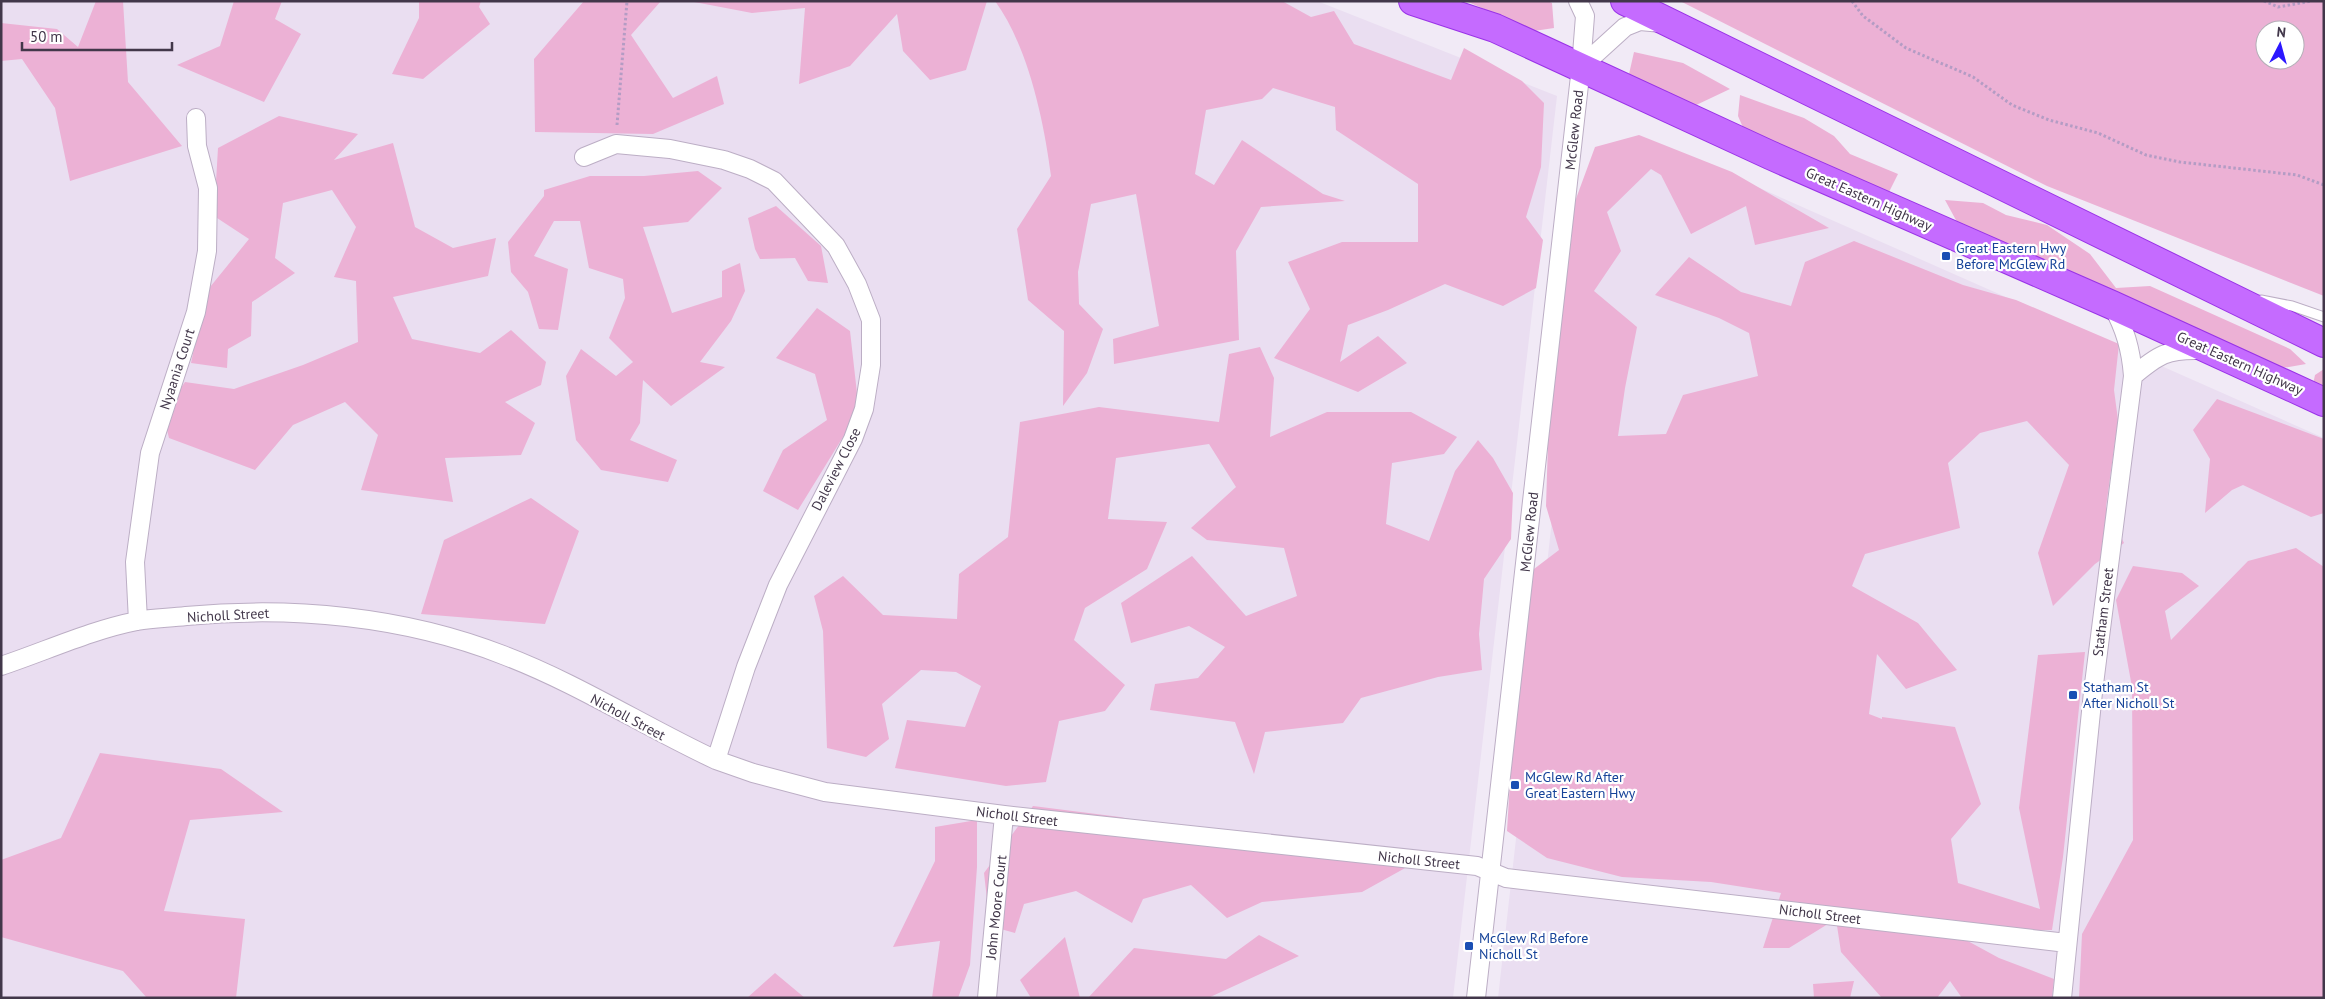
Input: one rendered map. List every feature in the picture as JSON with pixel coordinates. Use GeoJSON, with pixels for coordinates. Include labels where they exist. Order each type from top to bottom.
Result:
{"type":"FeatureCollection","features":[{"type":"Feature","properties":{"kind":"highway","name":"Great Eastern Highway"},"geometry":{"type":"LineString","coordinates":[[1413,1],[1495,28],[1770,155],[2112,305],[2324,402]]}},
{"type":"Feature","properties":{"kind":"highway"},"geometry":{"type":"LineString","coordinates":[[1625,1],[2324,343]]}},
{"type":"Feature","properties":{"kind":"street","name":"McGlew Road"},"geometry":{"type":"LineString","coordinates":[[1476,998],[1581,67],[1584,16],[1578,1]]}},
{"type":"Feature","properties":{"kind":"street"},"geometry":{"type":"LineString","coordinates":[[1581,67],[1624,27],[1640,21],[1669,23]]}},
{"type":"Feature","properties":{"kind":"street","name":"Nyaania Court"},"geometry":{"type":"LineString","coordinates":[[138,621],[135,562],[150,453],[196,312],[207,251],[208,188],[197,146],[196,118]]}},
{"type":"Feature","properties":{"kind":"street","name":"Daleview Close"},"geometry":{"type":"LineString","coordinates":[[584,157],[616,144],[697,153],[750,169],[774,181],[836,246],[857,284],[870,320],[871,365],[864,409],[853,439],[778,585],[746,667],[716,760]]}},
{"type":"Feature","properties":{"kind":"street","name":"Statham Street"},"geometry":{"type":"LineString","coordinates":[[2062,998],[2093,692],[2133,376],[2129,342],[2124,327],[2112,305]]}},
{"type":"Feature","properties":{"kind":"street"},"geometry":{"type":"LineString","coordinates":[[2133,376],[2162,354],[2179,349],[2210,350]]}},
{"type":"Feature","properties":{"kind":"street","name":"Nicholl Street"},"geometry":{"type":"LineString","coordinates":[[1,666],[70,641],[138,621],[211,614],[292,612],[361,620],[428,631],[503,655],[716,760],[753,773],[825,792],[1004,815],[1477,866],[1506,878],[2067,944]]}},
{"type":"Feature","properties":{"kind":"street","name":"John Moore Court"},"geometry":{"type":"LineString","coordinates":[[987,998],[1004,815]]}},
{"type":"Feature","properties":{"kind":"lane"},"geometry":{"type":"LineString","coordinates":[[2220,292],[2292,306],[2324,317]]}},
{"type":"Feature","properties":{"kind":"path"},"geometry":{"type":"LineString","coordinates":[[616,144],[627,1]]}},
{"type":"Feature","properties":{"kind":"path"},"geometry":{"type":"LineString","coordinates":[[1852,1],[1864,16],[1906,48],[1972,77],[2012,105],[2049,120],[2098,133],[2146,155],[2180,162],[2297,175],[2324,185]]}},
{"type":"Feature","properties":{"kind":"path"},"geometry":{"type":"LineString","coordinates":[[2264,1],[2278,7],[2312,1]]}},
{"type":"Feature","properties":{"kind":"shaded area"},"geometry":{"type":"Polygon","coordinates":[[[1,1],[1317,1],[1557,96],[1453,998],[1,998],[1,1]]]}},
{"type":"Feature","properties":{"kind":"shaded area"},"geometry":{"type":"Polygon","coordinates":[[[96,1],[123,1],[128,82],[182,146],[70,181],[55,108],[22,59],[1,61],[1,23],[57,29],[78,47],[96,1]]]}},
{"type":"Feature","properties":{"kind":"shaded area"},"geometry":{"type":"Polygon","coordinates":[[[234,1],[282,1],[275,19],[301,34],[264,102],[177,65],[220,46],[234,1]]]}},
{"type":"Feature","properties":{"kind":"shaded area"},"geometry":{"type":"Polygon","coordinates":[[[419,1],[481,1],[479,7],[490,24],[423,79],[392,74],[419,18],[419,1]]]}},
{"type":"Feature","properties":{"kind":"shaded area"},"geometry":{"type":"Polygon","coordinates":[[[584,1],[661,1],[631,35],[673,98],[717,76],[724,104],[653,134],[535,132],[534,59],[584,1]]]}},
{"type":"Feature","properties":{"kind":"shaded area"},"geometry":{"type":"Polygon","coordinates":[[[689,1],[987,1],[966,70],[930,80],[903,51],[897,14],[850,66],[799,84],[805,8],[752,13],[689,1]]]}},
{"type":"Feature","properties":{"kind":"shaded area"},"geometry":{"type":"Polygon","coordinates":[[[995,1],[1282,1],[1311,17],[1334,11],[1354,44],[1451,80],[1464,48],[1522,81],[1544,103],[1541,167],[1526,217],[1543,240],[1536,288],[1503,306],[1445,284],[1388,310],[1348,325],[1340,362],[1378,336],[1407,363],[1358,392],[1274,358],[1310,309],[1288,262],[1342,242],[1418,242],[1418,184],[1336,130],[1335,107],[1273,88],[1262,99],[1206,110],[1195,174],[1214,185],[1242,140],[1323,194],[1345,201],[1261,207],[1236,251],[1239,340],[1114,364],[1113,339],[1159,326],[1136,194],[1091,204],[1078,272],[1079,304],[1103,329],[1087,373],[1063,406],[1064,331],[1028,300],[1017,229],[1051,176],[1048,155],[1033,85],[1017,40],[1007,19],[995,1]]]}},
{"type":"Feature","properties":{"kind":"shaded area"},"geometry":{"type":"Polygon","coordinates":[[[1466,1],[1548,1],[1552,3],[1554,28],[1534,31],[1466,1]]]}},
{"type":"Feature","properties":{"kind":"shaded area"},"geometry":{"type":"Polygon","coordinates":[[[1680,1],[2324,1],[2324,296],[2047,186],[1680,1]]]}},
{"type":"Feature","properties":{"kind":"shaded area"},"geometry":{"type":"Polygon","coordinates":[[[1634,52],[1683,63],[1730,89],[1692,107],[1627,83],[1634,52]]]}},
{"type":"Feature","properties":{"kind":"shaded area"},"geometry":{"type":"Polygon","coordinates":[[[1740,95],[1804,118],[1834,136],[1850,154],[1898,174],[1887,196],[1745,132],[1738,116],[1740,95]]]}},
{"type":"Feature","properties":{"kind":"shaded area"},"geometry":{"type":"Polygon","coordinates":[[[279,116],[358,134],[334,160],[393,143],[415,227],[453,248],[496,238],[488,276],[393,297],[412,339],[480,353],[511,330],[546,362],[541,385],[505,402],[535,423],[521,455],[445,458],[453,502],[361,490],[378,435],[345,402],[293,425],[255,470],[169,438],[163,414],[185,382],[234,389],[303,365],[358,342],[356,281],[334,277],[356,227],[332,190],[283,203],[275,258],[295,273],[252,302],[251,336],[228,349],[227,368],[191,363],[206,292],[249,239],[214,216],[218,148],[279,116]]]}},
{"type":"Feature","properties":{"kind":"shaded area"},"geometry":{"type":"Polygon","coordinates":[[[1639,135],[1732,172],[1829,228],[1755,245],[1746,206],[1691,234],[1661,175],[1651,169],[1607,212],[1621,251],[1594,291],[1637,327],[1618,436],[1666,434],[1683,395],[1758,376],[1749,333],[1719,318],[1655,295],[1689,257],[1741,292],[1791,306],[1805,262],[1854,241],[1963,285],[2016,300],[2119,344],[2114,390],[2118,420],[2106,507],[2124,543],[2095,564],[2053,606],[2038,553],[2069,465],[2027,421],[1980,433],[1948,463],[1960,528],[1865,554],[1852,586],[1918,623],[1957,670],[1906,689],[1877,654],[1869,714],[1882,719],[1882,717],[1955,727],[1981,804],[1951,839],[1958,883],[2040,909],[2019,808],[2038,655],[2085,652],[2063,857],[2052,930],[1983,930],[1931,921],[1999,958],[2054,979],[2052,998],[1962,998],[1950,981],[1937,998],[1882,998],[1841,952],[1836,919],[1789,948],[1763,948],[1781,893],[1711,882],[1622,877],[1547,858],[1507,831],[1512,749],[1530,572],[1559,550],[1546,506],[1550,379],[1572,234],[1570,215],[1595,147],[1639,135]]]}},
{"type":"Feature","properties":{"kind":"shaded area"},"geometry":{"type":"Polygon","coordinates":[[[1667,147],[2324,438],[2324,998],[1498,998],[1590,184],[1667,147]]]}},
{"type":"Feature","properties":{"kind":"shaded area"},"geometry":{"type":"Polygon","coordinates":[[[698,171],[722,188],[688,222],[643,227],[672,313],[722,297],[722,271],[740,263],[745,291],[731,321],[700,362],[725,367],[671,406],[643,380],[640,423],[630,440],[677,460],[668,482],[601,470],[576,440],[566,376],[581,349],[616,376],[633,362],[609,338],[625,298],[623,279],[589,268],[580,221],[554,221],[534,256],[568,269],[558,330],[539,329],[528,292],[511,272],[508,242],[544,196],[544,190],[590,176],[644,176],[698,171]]]}},
{"type":"Feature","properties":{"kind":"shaded area"},"geometry":{"type":"Polygon","coordinates":[[[1945,200],[1983,203],[2006,215],[2047,225],[2090,254],[2116,288],[2150,286],[2290,349],[2306,364],[2271,370],[1957,222],[1945,200]]]}},
{"type":"Feature","properties":{"kind":"shaded area"},"geometry":{"type":"Polygon","coordinates":[[[776,206],[821,246],[828,283],[808,281],[795,258],[760,259],[755,249],[748,218],[776,206]]]}},
{"type":"Feature","properties":{"kind":"shaded area"},"geometry":{"type":"Polygon","coordinates":[[[817,308],[850,331],[859,411],[798,510],[763,491],[783,450],[827,420],[815,374],[776,358],[817,308]]]}},
{"type":"Feature","properties":{"kind":"shaded area"},"geometry":{"type":"Polygon","coordinates":[[[1260,347],[1274,378],[1270,437],[1327,412],[1411,412],[1457,437],[1444,454],[1392,463],[1386,524],[1429,541],[1455,471],[1478,440],[1493,458],[1513,493],[1511,539],[1484,579],[1479,634],[1482,670],[1438,677],[1361,698],[1343,723],[1265,732],[1254,774],[1235,722],[1150,710],[1155,684],[1198,678],[1225,647],[1189,626],[1131,643],[1121,603],[1192,556],[1246,616],[1297,596],[1284,548],[1207,540],[1191,528],[1236,487],[1209,444],[1116,458],[1108,519],[1167,522],[1147,569],[1085,608],[1074,640],[1125,685],[1105,711],[1059,721],[1046,782],[1006,786],[895,768],[907,720],[965,727],[981,686],[956,672],[921,670],[882,704],[889,739],[866,757],[827,748],[823,631],[814,596],[843,576],[883,615],[957,619],[959,574],[1008,537],[1020,422],[1099,407],[1219,422],[1229,354],[1260,347]]]}},
{"type":"Feature","properties":{"kind":"shaded area"},"geometry":{"type":"Polygon","coordinates":[[[2324,369],[2324,395],[2312,389],[2315,375],[2324,369]]]}},
{"type":"Feature","properties":{"kind":"shaded area"},"geometry":{"type":"Polygon","coordinates":[[[2217,399],[2324,439],[2324,513],[2311,517],[2243,485],[2232,490],[2205,513],[2210,459],[2193,430],[2217,399]]]}},
{"type":"Feature","properties":{"kind":"shaded area"},"geometry":{"type":"Polygon","coordinates":[[[531,498],[579,531],[545,624],[421,614],[444,540],[531,498]]]}},
{"type":"Feature","properties":{"kind":"shaded area"},"geometry":{"type":"Polygon","coordinates":[[[2296,548],[2324,567],[2324,998],[2079,998],[2082,934],[2133,840],[2132,687],[2116,600],[2133,566],[2182,573],[2199,586],[2165,611],[2171,640],[2248,561],[2296,548]]]}},
{"type":"Feature","properties":{"kind":"shaded area"},"geometry":{"type":"Polygon","coordinates":[[[100,753],[221,769],[283,812],[190,820],[164,911],[245,919],[236,998],[147,998],[123,971],[1,937],[1,860],[61,838],[100,753]]]}},
{"type":"Feature","properties":{"kind":"shaded area"},"geometry":{"type":"Polygon","coordinates":[[[1033,806],[1120,817],[1218,837],[1425,857],[1362,892],[1262,902],[1227,918],[1191,885],[1143,899],[1132,923],[1076,891],[1024,904],[1015,933],[990,926],[984,873],[1033,806]]]}},
{"type":"Feature","properties":{"kind":"shaded area"},"geometry":{"type":"Polygon","coordinates":[[[977,820],[977,867],[970,965],[958,998],[932,998],[940,941],[893,947],[935,861],[935,827],[977,820]]]}},
{"type":"Feature","properties":{"kind":"shaded area"},"geometry":{"type":"Polygon","coordinates":[[[1259,935],[1299,956],[1208,998],[1088,998],[1134,948],[1226,959],[1259,935]]]}},
{"type":"Feature","properties":{"kind":"shaded area"},"geometry":{"type":"Polygon","coordinates":[[[1065,937],[1080,998],[1031,998],[1020,980],[1065,937]]]}},
{"type":"Feature","properties":{"kind":"shaded area"},"geometry":{"type":"Polygon","coordinates":[[[775,973],[805,998],[747,998],[775,973]]]}},
{"type":"Feature","properties":{"kind":"shaded area"},"geometry":{"type":"Polygon","coordinates":[[[1854,981],[1850,998],[1814,998],[1813,984],[1854,981]]]}},
{"type":"Feature","properties":{"kind":"place","name":"Great Eastern Hwy Before McGlew Rd"},"geometry":{"type":"Point","coordinates":[1946,256]}},
{"type":"Feature","properties":{"kind":"place","name":"Statham St After Nicholl St"},"geometry":{"type":"Point","coordinates":[2073,695]}},
{"type":"Feature","properties":{"kind":"place","name":"McGlew Rd After Great Eastern Hwy"},"geometry":{"type":"Point","coordinates":[1515,785]}},
{"type":"Feature","properties":{"kind":"place","name":"McGlew Rd Before Nicholl St"},"geometry":{"type":"Point","coordinates":[1469,946]}}]}
